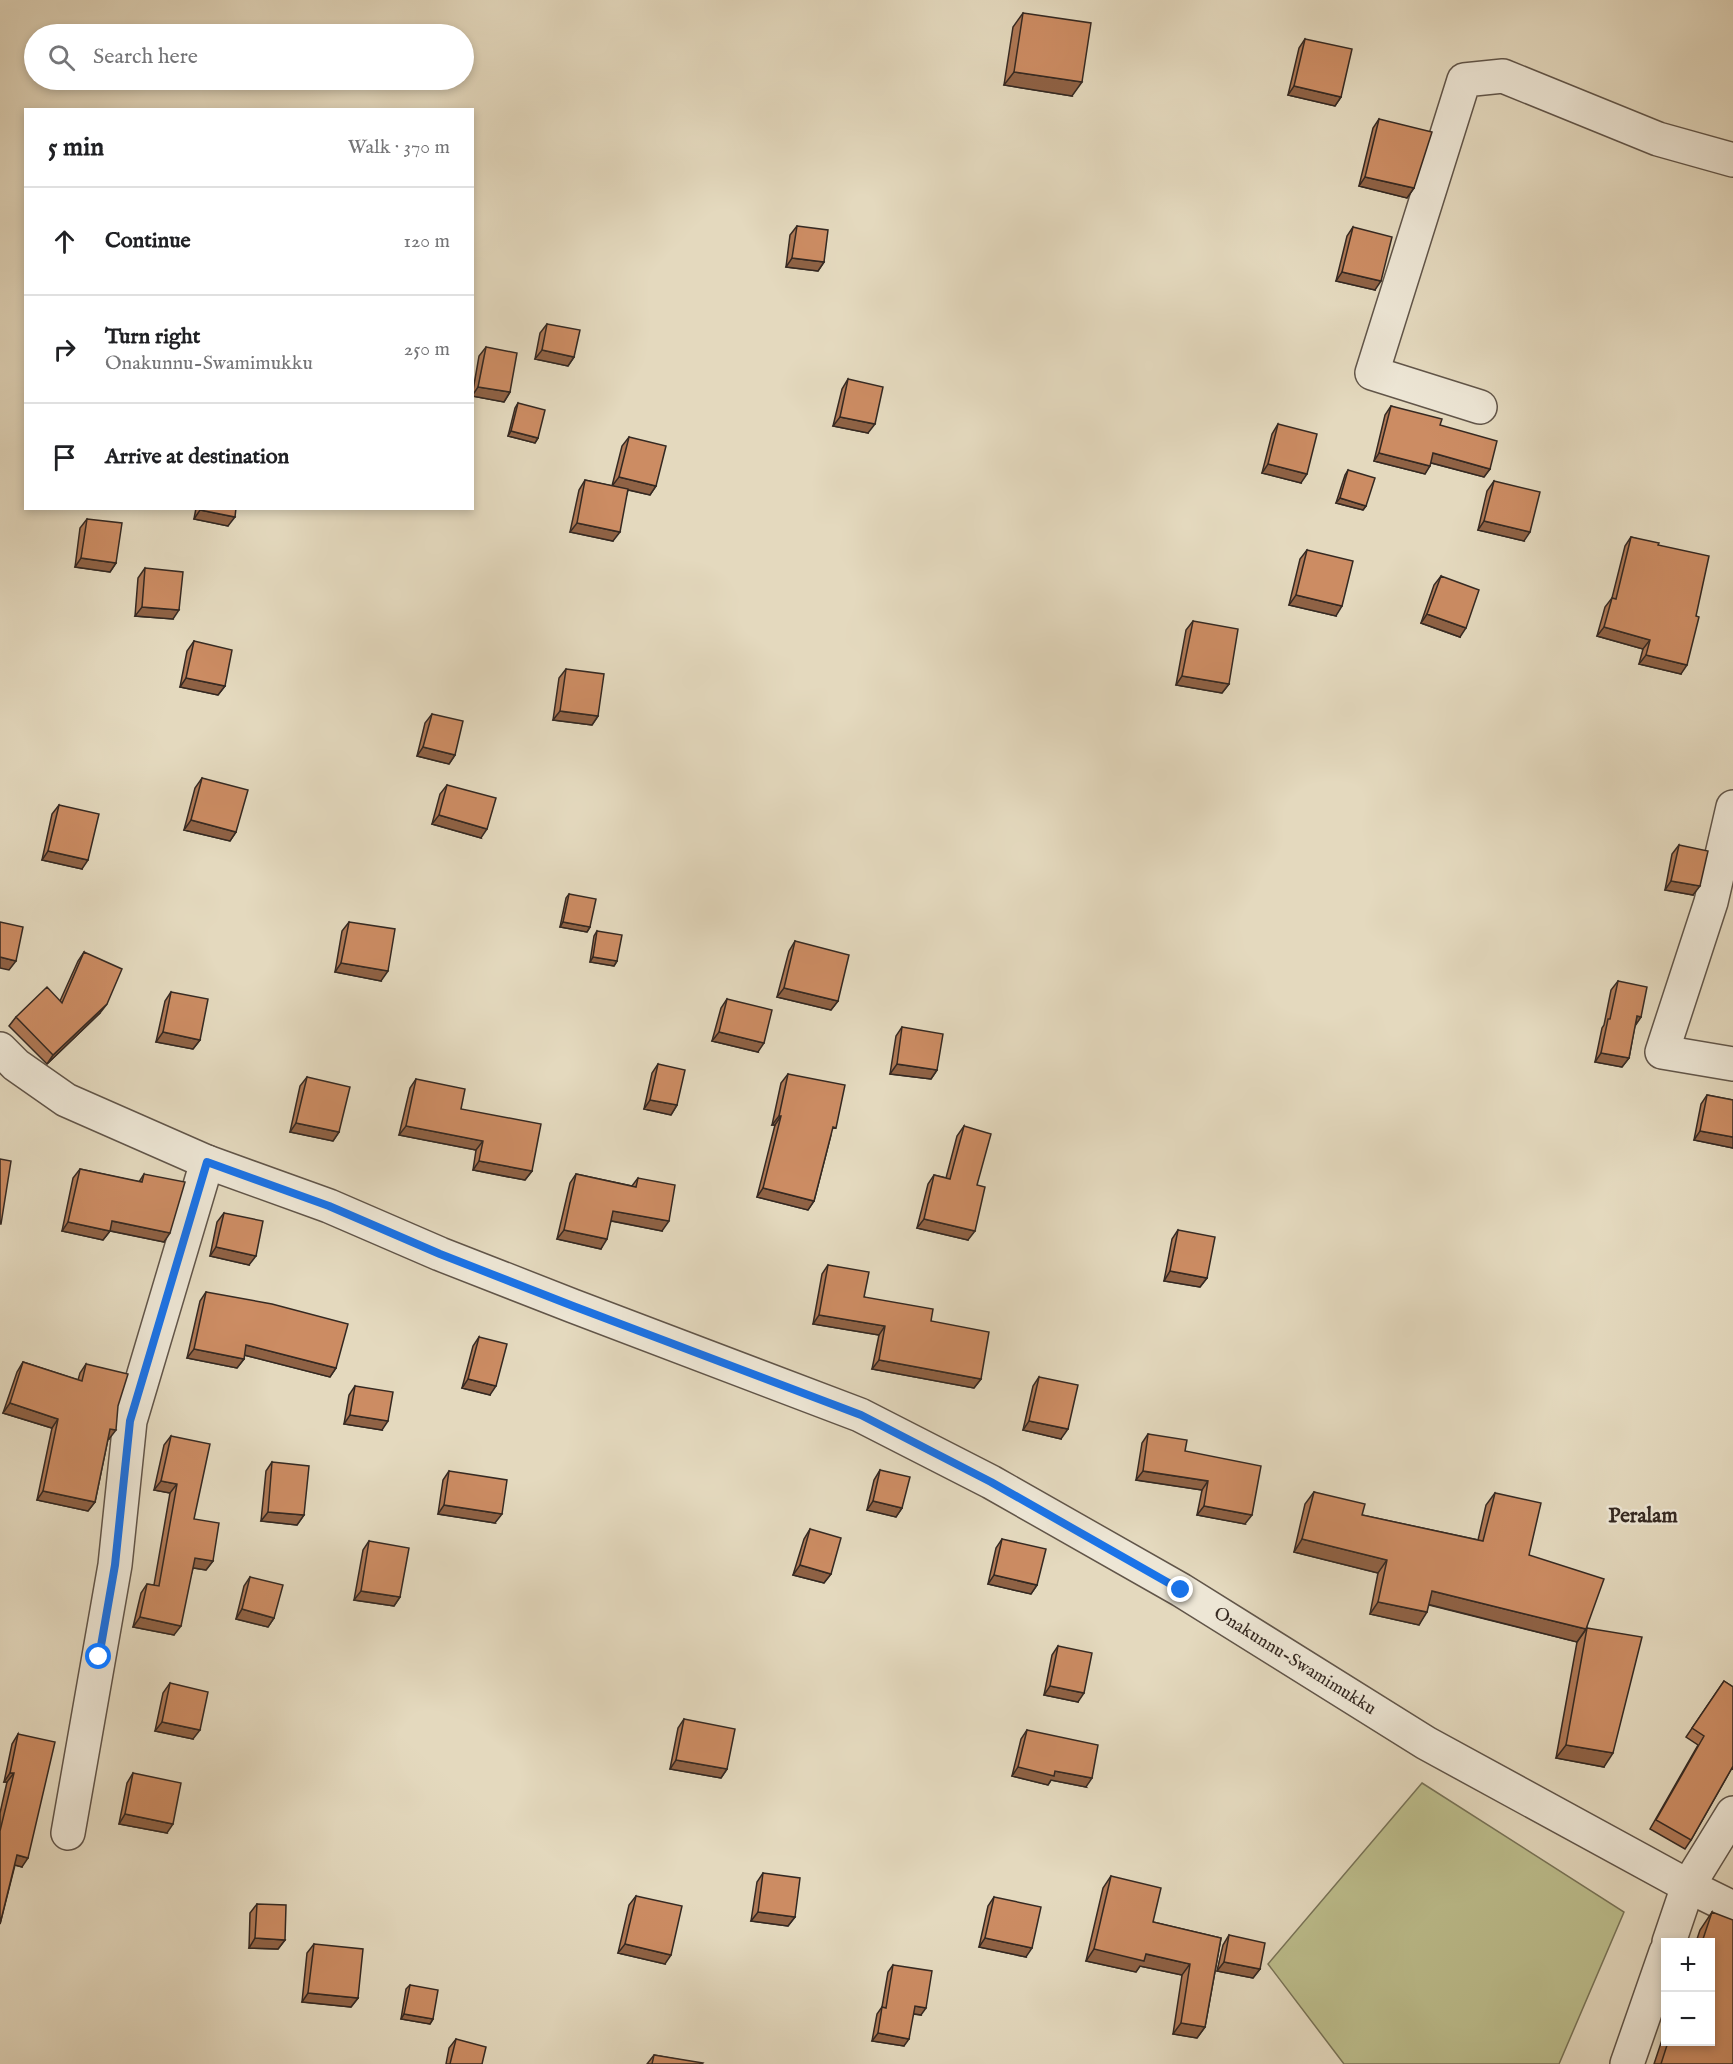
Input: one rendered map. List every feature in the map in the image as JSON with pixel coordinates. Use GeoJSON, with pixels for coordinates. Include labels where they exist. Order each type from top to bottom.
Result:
{"type":"FeatureCollection","features":[{"type":"Feature","properties":{"kind":"street"},"geometry":{"type":"LineString","coordinates":[[1480,407],[1372,373],[1464,80],[1503,76],[1658,139],[1733,160]]}},
{"type":"Feature","properties":{"kind":"street"},"geometry":{"type":"LineString","coordinates":[[1733,807],[1711,902],[1662,1052],[1733,1064]]}},
{"type":"Feature","properties":{"kind":"street","name":"Onakunnu-Swamimukku"},"geometry":{"type":"LineString","coordinates":[[0,1049],[16,1065],[66,1100],[207,1162],[329,1206],[440,1254],[861,1415],[991,1482],[1171,1584],[1426,1743],[1688,1886],[1733,1908]]}},
{"type":"Feature","properties":{"kind":"street"},"geometry":{"type":"LineString","coordinates":[[69,1833],[115,1565],[130,1421],[207,1162]]}},
{"type":"Feature","properties":{"kind":"street"},"geometry":{"type":"LineString","coordinates":[[1670,1938],[1688,1886],[1733,1813]]}},
{"type":"Feature","properties":{"kind":"street"},"geometry":{"type":"LineString","coordinates":[[1627,2064],[1661,1964]]}},
{"type":"Feature","properties":{"kind":"green space"},"geometry":{"type":"Polygon","coordinates":[[[1422,1783],[1624,1912],[1559,2064],[1344,2064],[1268,1964],[1422,1783]]]}},
{"type":"Feature","properties":{"kind":"building"},"geometry":{"type":"Polygon","coordinates":[[[1023,13],[1091,23],[1082,82],[1014,72],[1023,13]]]}},
{"type":"Feature","properties":{"kind":"building"},"geometry":{"type":"Polygon","coordinates":[[[1305,39],[1352,49],[1341,97],[1294,86],[1305,39]]]}},
{"type":"Feature","properties":{"kind":"building"},"geometry":{"type":"Polygon","coordinates":[[[1379,119],[1432,132],[1414,188],[1365,177],[1379,119]]]}},
{"type":"Feature","properties":{"kind":"building"},"geometry":{"type":"Polygon","coordinates":[[[797,226],[828,230],[824,262],[792,258],[797,226]]]}},
{"type":"Feature","properties":{"kind":"building"},"geometry":{"type":"Polygon","coordinates":[[[1353,227],[1392,237],[1381,281],[1342,272],[1353,227]]]}},
{"type":"Feature","properties":{"kind":"building"},"geometry":{"type":"Polygon","coordinates":[[[547,324],[580,330],[574,357],[542,350],[547,324]]]}},
{"type":"Feature","properties":{"kind":"building"},"geometry":{"type":"Polygon","coordinates":[[[486,347],[517,353],[510,392],[478,387],[486,347]]]}},
{"type":"Feature","properties":{"kind":"building"},"geometry":{"type":"Polygon","coordinates":[[[848,379],[883,387],[875,424],[840,417],[848,379]]]}},
{"type":"Feature","properties":{"kind":"building"},"geometry":{"type":"Polygon","coordinates":[[[518,403],[545,410],[538,438],[511,431],[518,403]]]}},
{"type":"Feature","properties":{"kind":"building"},"geometry":{"type":"Polygon","coordinates":[[[1391,406],[1442,419],[1440,425],[1497,441],[1490,469],[1433,453],[1430,466],[1379,453],[1391,406]]]}},
{"type":"Feature","properties":{"kind":"building"},"geometry":{"type":"Polygon","coordinates":[[[1278,424],[1317,434],[1307,474],[1268,464],[1278,424]]]}},
{"type":"Feature","properties":{"kind":"building"},"geometry":{"type":"Polygon","coordinates":[[[629,437],[666,446],[656,486],[619,477],[629,437]]]}},
{"type":"Feature","properties":{"kind":"building"},"geometry":{"type":"Polygon","coordinates":[[[1348,470],[1375,478],[1366,506],[1340,498],[1348,470]]]}},
{"type":"Feature","properties":{"kind":"building"},"geometry":{"type":"Polygon","coordinates":[[[585,480],[628,489],[620,532],[577,523],[585,480]]]}},
{"type":"Feature","properties":{"kind":"building"},"geometry":{"type":"Polygon","coordinates":[[[1494,481],[1540,492],[1530,532],[1484,521],[1494,481]]]}},
{"type":"Feature","properties":{"kind":"building"},"geometry":{"type":"Polygon","coordinates":[[[200,510],[236,510],[235,517],[200,510]]]}},
{"type":"Feature","properties":{"kind":"building"},"geometry":{"type":"Polygon","coordinates":[[[87,519],[122,523],[116,563],[81,558],[87,519]]]}},
{"type":"Feature","properties":{"kind":"building"},"geometry":{"type":"Polygon","coordinates":[[[1631,537],[1709,556],[1696,616],[1699,617],[1687,665],[1646,655],[1650,640],[1604,627],[1612,598],[1616,599],[1631,537]]]}},
{"type":"Feature","properties":{"kind":"building"},"geometry":{"type":"Polygon","coordinates":[[[1307,550],[1353,561],[1342,606],[1296,595],[1307,550]]]}},
{"type":"Feature","properties":{"kind":"building"},"geometry":{"type":"Polygon","coordinates":[[[145,568],[183,572],[179,610],[142,607],[145,568]]]}},
{"type":"Feature","properties":{"kind":"building"},"geometry":{"type":"Polygon","coordinates":[[[1441,576],[1479,590],[1466,628],[1427,614],[1441,576]]]}},
{"type":"Feature","properties":{"kind":"building"},"geometry":{"type":"Polygon","coordinates":[[[1193,621],[1238,629],[1229,684],[1182,676],[1193,621]]]}},
{"type":"Feature","properties":{"kind":"building"},"geometry":{"type":"Polygon","coordinates":[[[194,641],[232,650],[225,686],[186,678],[194,641]]]}},
{"type":"Feature","properties":{"kind":"building"},"geometry":{"type":"Polygon","coordinates":[[[566,669],[604,674],[598,716],[560,711],[566,669]]]}},
{"type":"Feature","properties":{"kind":"building"},"geometry":{"type":"Polygon","coordinates":[[[432,714],[463,721],[455,755],[423,747],[432,714]]]}},
{"type":"Feature","properties":{"kind":"building"},"geometry":{"type":"Polygon","coordinates":[[[202,778],[248,790],[236,832],[191,820],[202,778]]]}},
{"type":"Feature","properties":{"kind":"building"},"geometry":{"type":"Polygon","coordinates":[[[447,785],[496,798],[487,829],[439,815],[447,785]]]}},
{"type":"Feature","properties":{"kind":"building"},"geometry":{"type":"Polygon","coordinates":[[[59,805],[99,814],[88,860],[48,851],[59,805]]]}},
{"type":"Feature","properties":{"kind":"building"},"geometry":{"type":"Polygon","coordinates":[[[1679,845],[1708,851],[1700,886],[1671,881],[1679,845]]]}},
{"type":"Feature","properties":{"kind":"building"},"geometry":{"type":"Polygon","coordinates":[[[569,894],[596,899],[590,927],[563,922],[569,894]]]}},
{"type":"Feature","properties":{"kind":"building"},"geometry":{"type":"Polygon","coordinates":[[[0,922],[23,927],[16,961],[0,957],[0,922]]]}},
{"type":"Feature","properties":{"kind":"building"},"geometry":{"type":"Polygon","coordinates":[[[349,922],[395,929],[388,971],[341,963],[349,922]]]}},
{"type":"Feature","properties":{"kind":"building"},"geometry":{"type":"Polygon","coordinates":[[[597,931],[622,935],[617,961],[593,957],[597,931]]]}},
{"type":"Feature","properties":{"kind":"building"},"geometry":{"type":"Polygon","coordinates":[[[795,941],[849,955],[838,1001],[784,988],[795,941]]]}},
{"type":"Feature","properties":{"kind":"building"},"geometry":{"type":"Polygon","coordinates":[[[84,952],[122,969],[107,1004],[53,1055],[16,1017],[47,987],[62,1003],[84,952]]]}},
{"type":"Feature","properties":{"kind":"building"},"geometry":{"type":"Polygon","coordinates":[[[1618,981],[1647,987],[1641,1017],[1637,1016],[1629,1058],[1601,1053],[1618,981]]]}},
{"type":"Feature","properties":{"kind":"building"},"geometry":{"type":"Polygon","coordinates":[[[171,992],[208,999],[200,1040],[163,1032],[171,992]]]}},
{"type":"Feature","properties":{"kind":"building"},"geometry":{"type":"Polygon","coordinates":[[[727,999],[772,1010],[764,1043],[719,1032],[727,999]]]}},
{"type":"Feature","properties":{"kind":"building"},"geometry":{"type":"Polygon","coordinates":[[[902,1027],[943,1034],[937,1070],[897,1064],[902,1027]]]}},
{"type":"Feature","properties":{"kind":"building"},"geometry":{"type":"Polygon","coordinates":[[[658,1064],[685,1070],[677,1105],[650,1100],[658,1064]]]}},
{"type":"Feature","properties":{"kind":"building"},"geometry":{"type":"Polygon","coordinates":[[[788,1074],[845,1085],[836,1128],[833,1127],[814,1201],[763,1188],[781,1116],[779,1116],[788,1074]]]}},
{"type":"Feature","properties":{"kind":"building"},"geometry":{"type":"Polygon","coordinates":[[[307,1077],[350,1087],[339,1132],[296,1123],[307,1077]]]}},
{"type":"Feature","properties":{"kind":"building"},"geometry":{"type":"Polygon","coordinates":[[[416,1079],[465,1089],[461,1109],[541,1124],[532,1171],[479,1161],[483,1141],[406,1126],[416,1079]]]}},
{"type":"Feature","properties":{"kind":"building"},"geometry":{"type":"Polygon","coordinates":[[[1707,1095],[1733,1100],[1733,1137],[1700,1131],[1707,1095]]]}},
{"type":"Feature","properties":{"kind":"building"},"geometry":{"type":"Polygon","coordinates":[[[964,1126],[991,1134],[977,1185],[985,1187],[975,1231],[924,1219],[934,1175],[950,1179],[964,1126]]]}},
{"type":"Feature","properties":{"kind":"building"},"geometry":{"type":"Polygon","coordinates":[[[0,1159],[11,1161],[1,1224],[0,1224],[0,1159]]]}},
{"type":"Feature","properties":{"kind":"building"},"geometry":{"type":"Polygon","coordinates":[[[80,1169],[142,1182],[144,1174],[185,1182],[170,1233],[112,1221],[110,1231],[68,1222],[80,1169]]]}},
{"type":"Feature","properties":{"kind":"building"},"geometry":{"type":"Polygon","coordinates":[[[576,1174],[636,1187],[638,1178],[675,1185],[669,1221],[613,1211],[607,1239],[564,1230],[576,1174]]]}},
{"type":"Feature","properties":{"kind":"building"},"geometry":{"type":"Polygon","coordinates":[[[224,1213],[263,1221],[256,1256],[216,1247],[224,1213]]]}},
{"type":"Feature","properties":{"kind":"building"},"geometry":{"type":"Polygon","coordinates":[[[1178,1230],[1215,1237],[1207,1278],[1170,1271],[1178,1230]]]}},
{"type":"Feature","properties":{"kind":"building"},"geometry":{"type":"Polygon","coordinates":[[[828,1265],[869,1272],[864,1297],[933,1309],[931,1321],[989,1332],[981,1379],[879,1360],[885,1326],[819,1315],[828,1265]]]}},
{"type":"Feature","properties":{"kind":"building"},"geometry":{"type":"Polygon","coordinates":[[[206,1292],[272,1304],[348,1324],[336,1368],[246,1345],[244,1359],[194,1349],[206,1292]]]}},
{"type":"Feature","properties":{"kind":"building"},"geometry":{"type":"Polygon","coordinates":[[[479,1337],[507,1344],[496,1386],[468,1379],[479,1337]]]}},
{"type":"Feature","properties":{"kind":"building"},"geometry":{"type":"Polygon","coordinates":[[[23,1362],[82,1381],[86,1364],[128,1374],[118,1406],[116,1430],[110,1429],[95,1502],[43,1491],[58,1419],[10,1403],[23,1362]]]}},
{"type":"Feature","properties":{"kind":"building"},"geometry":{"type":"Polygon","coordinates":[[[1039,1377],[1078,1385],[1068,1429],[1029,1421],[1039,1377]]]}},
{"type":"Feature","properties":{"kind":"building"},"geometry":{"type":"Polygon","coordinates":[[[355,1386],[393,1392],[388,1421],[350,1415],[355,1386]]]}},
{"type":"Feature","properties":{"kind":"building"},"geometry":{"type":"Polygon","coordinates":[[[1148,1434],[1187,1440],[1185,1451],[1261,1466],[1252,1515],[1204,1506],[1208,1481],[1143,1471],[1148,1434]]]}},
{"type":"Feature","properties":{"kind":"building"},"geometry":{"type":"Polygon","coordinates":[[[171,1436],[210,1444],[194,1519],[219,1523],[213,1561],[195,1558],[181,1626],[140,1617],[147,1584],[159,1586],[177,1484],[161,1481],[171,1436]]]}},
{"type":"Feature","properties":{"kind":"building"},"geometry":{"type":"Polygon","coordinates":[[[272,1462],[309,1466],[304,1515],[268,1512],[272,1462]]]}},
{"type":"Feature","properties":{"kind":"building"},"geometry":{"type":"Polygon","coordinates":[[[880,1470],[910,1477],[902,1508],[873,1501],[880,1470]]]}},
{"type":"Feature","properties":{"kind":"building"},"geometry":{"type":"Polygon","coordinates":[[[449,1471],[507,1480],[502,1514],[444,1505],[449,1471]]]}},
{"type":"Feature","properties":{"kind":"building"},"geometry":{"type":"Polygon","coordinates":[[[1314,1492],[1365,1504],[1362,1515],[1483,1541],[1495,1493],[1541,1503],[1529,1555],[1604,1579],[1586,1629],[1432,1591],[1427,1612],[1378,1602],[1387,1560],[1302,1539],[1314,1492]]]}},
{"type":"Feature","properties":{"kind":"building"},"geometry":{"type":"Polygon","coordinates":[[[810,1529],[841,1538],[831,1574],[800,1565],[810,1529]]]}},
{"type":"Feature","properties":{"kind":"building"},"geometry":{"type":"Polygon","coordinates":[[[1002,1539],[1046,1549],[1037,1585],[994,1575],[1002,1539]]]}},
{"type":"Feature","properties":{"kind":"building"},"geometry":{"type":"Polygon","coordinates":[[[369,1541],[409,1548],[400,1597],[361,1591],[369,1541]]]}},
{"type":"Feature","properties":{"kind":"building"},"geometry":{"type":"Polygon","coordinates":[[[250,1577],[283,1585],[274,1618],[242,1609],[250,1577]]]}},
{"type":"Feature","properties":{"kind":"building"},"geometry":{"type":"Polygon","coordinates":[[[1587,1628],[1642,1637],[1613,1753],[1566,1745],[1587,1628]]]}},
{"type":"Feature","properties":{"kind":"building"},"geometry":{"type":"Polygon","coordinates":[[[1058,1646],[1092,1653],[1084,1693],[1050,1686],[1058,1646]]]}},
{"type":"Feature","properties":{"kind":"building"},"geometry":{"type":"Polygon","coordinates":[[[1724,1681],[1733,1687],[1733,1766],[1691,1840],[1656,1820],[1704,1736],[1692,1728],[1724,1681]]]}},
{"type":"Feature","properties":{"kind":"building"},"geometry":{"type":"Polygon","coordinates":[[[170,1683],[208,1692],[200,1730],[162,1722],[170,1683]]]}},
{"type":"Feature","properties":{"kind":"building"},"geometry":{"type":"Polygon","coordinates":[[[684,1719],[735,1729],[727,1769],[676,1760],[684,1719]]]}},
{"type":"Feature","properties":{"kind":"building"},"geometry":{"type":"Polygon","coordinates":[[[1027,1730],[1098,1745],[1092,1778],[1055,1771],[1054,1776],[1018,1767],[1027,1730]]]}},
{"type":"Feature","properties":{"kind":"building"},"geometry":{"type":"Polygon","coordinates":[[[18,1734],[55,1742],[28,1858],[17,1855],[0,1924],[0,1831],[14,1773],[10,1773],[18,1734]]]}},
{"type":"Feature","properties":{"kind":"building"},"geometry":{"type":"Polygon","coordinates":[[[133,1773],[181,1783],[173,1824],[125,1814],[133,1773]]]}},
{"type":"Feature","properties":{"kind":"building"},"geometry":{"type":"Polygon","coordinates":[[[763,1873],[800,1878],[795,1917],[758,1912],[763,1873]]]}},
{"type":"Feature","properties":{"kind":"building"},"geometry":{"type":"Polygon","coordinates":[[[1111,1876],[1161,1888],[1153,1922],[1221,1938],[1205,2027],[1181,2023],[1190,1964],[1146,1954],[1144,1961],[1094,1949],[1111,1876]]]}},
{"type":"Feature","properties":{"kind":"building"},"geometry":{"type":"Polygon","coordinates":[[[636,1896],[682,1906],[671,1955],[625,1944],[636,1896]]]}},
{"type":"Feature","properties":{"kind":"building"},"geometry":{"type":"Polygon","coordinates":[[[994,1897],[1041,1907],[1032,1948],[985,1938],[994,1897]]]}},
{"type":"Feature","properties":{"kind":"building"},"geometry":{"type":"Polygon","coordinates":[[[257,1904],[286,1905],[285,1940],[255,1938],[257,1904]]]}},
{"type":"Feature","properties":{"kind":"building"},"geometry":{"type":"Polygon","coordinates":[[[1712,1912],[1733,1920],[1733,2064],[1661,2064],[1667,2046],[1715,2046],[1715,1938],[1703,1938],[1712,1912]]]}},
{"type":"Feature","properties":{"kind":"building"},"geometry":{"type":"Polygon","coordinates":[[[1229,1935],[1265,1943],[1260,1969],[1224,1962],[1229,1935]]]}},
{"type":"Feature","properties":{"kind":"building"},"geometry":{"type":"Polygon","coordinates":[[[314,1944],[363,1949],[358,1998],[308,1993],[314,1944]]]}},
{"type":"Feature","properties":{"kind":"building"},"geometry":{"type":"Polygon","coordinates":[[[893,1965],[932,1971],[926,2008],[915,2006],[909,2039],[878,2033],[882,2007],[886,2008],[893,1965]]]}},
{"type":"Feature","properties":{"kind":"building"},"geometry":{"type":"Polygon","coordinates":[[[410,1985],[438,1990],[433,2019],[404,2014],[410,1985]]]}},
{"type":"Feature","properties":{"kind":"building"},"geometry":{"type":"Polygon","coordinates":[[[456,2039],[486,2047],[482,2064],[450,2064],[456,2039]]]}},
{"type":"Feature","properties":{"kind":"building"},"geometry":{"type":"Polygon","coordinates":[[[654,2055],[703,2063],[652,2064],[654,2055]]]}},
{"type":"Feature","properties":{"kind":"district","name":"Peralam"},"geometry":{"type":"Point","coordinates":[1643,1516]}},
{"type":"Feature","properties":{"kind":"route"},"geometry":{"type":"LineString","coordinates":[[99,1657],[115,1565],[130,1421],[207,1162],[329,1206],[440,1254],[861,1415],[991,1482],[1181,1590]]}}]}
